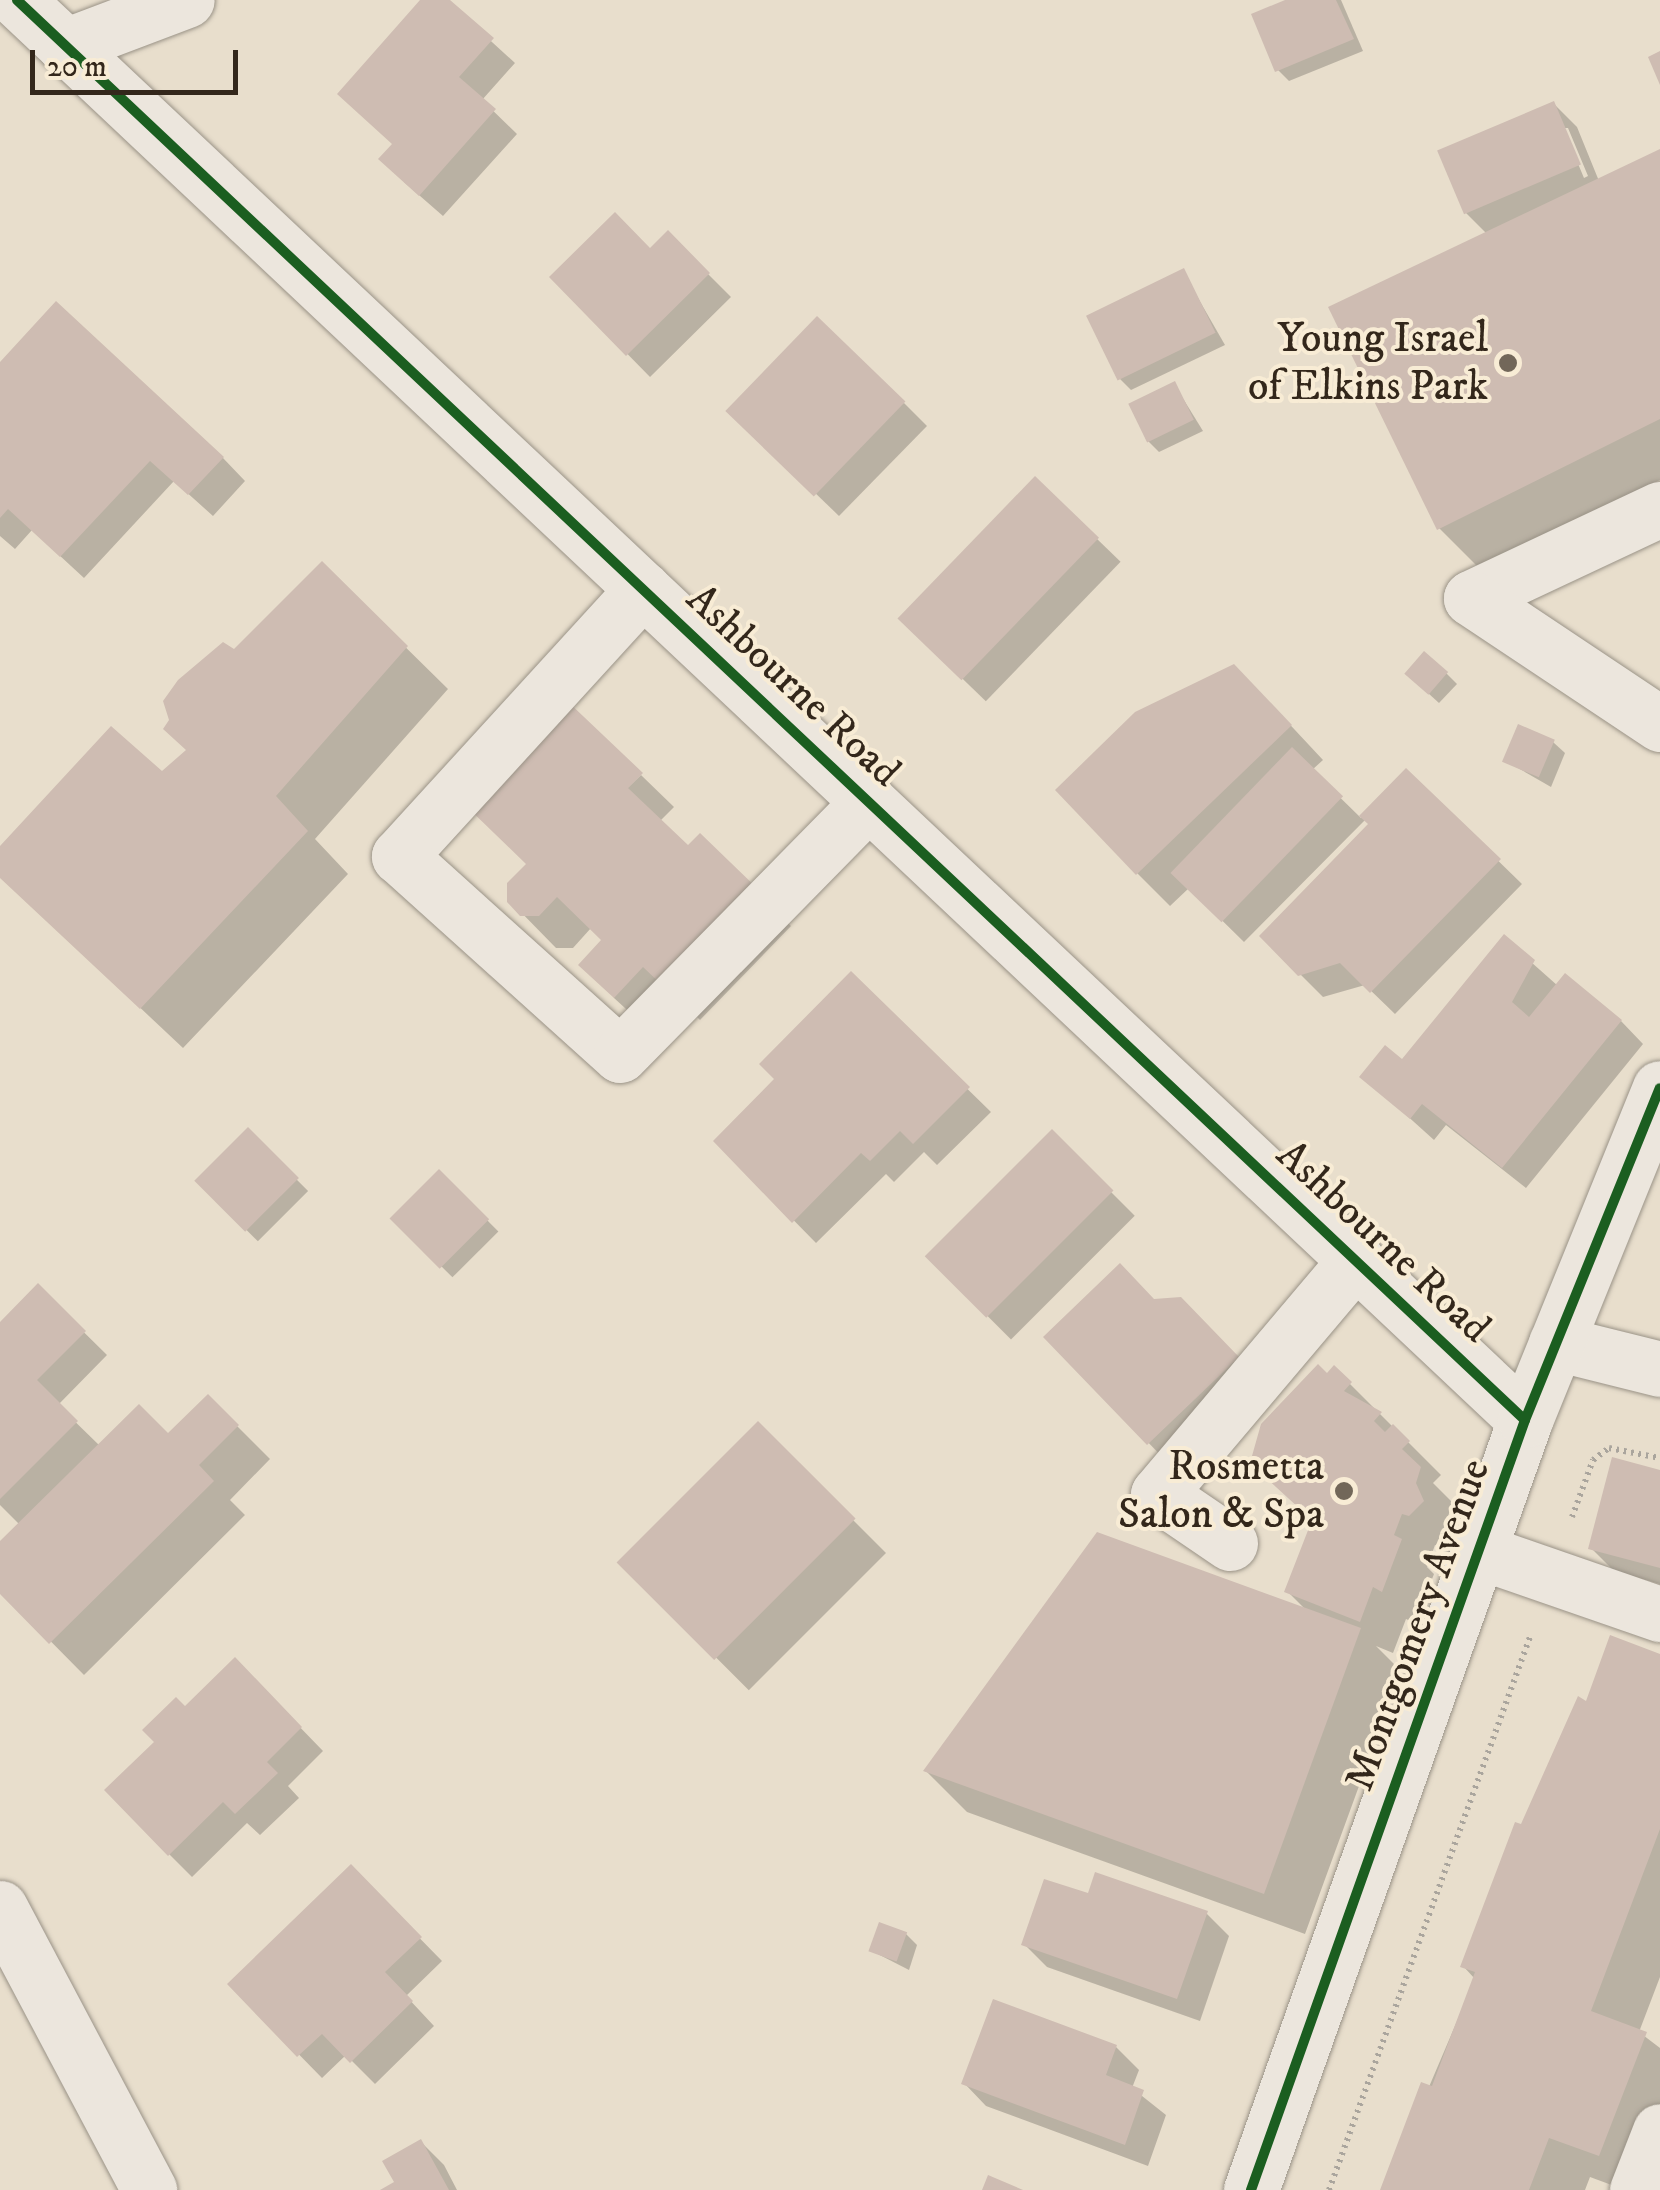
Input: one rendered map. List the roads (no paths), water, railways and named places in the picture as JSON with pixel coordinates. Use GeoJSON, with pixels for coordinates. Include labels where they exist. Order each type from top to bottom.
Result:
{"type":"FeatureCollection","features":[{"type":"Feature","properties":{"kind":"street","name":"Ashbourne Road"},"geometry":{"type":"LineString","coordinates":[[16,0],[1525,1420]]}},
{"type":"Feature","properties":{"kind":"street"},"geometry":{"type":"LineString","coordinates":[[65,46],[187,0]]}},
{"type":"Feature","properties":{"kind":"street"},"geometry":{"type":"LineString","coordinates":[[1660,509],[1471,598],[1660,724]]}},
{"type":"Feature","properties":{"kind":"street"},"geometry":{"type":"LineString","coordinates":[[644,590],[400,856],[620,1056],[869,802]]}},
{"type":"Feature","properties":{"kind":"street","name":"Montgomery Avenue"},"geometry":{"type":"LineString","coordinates":[[1251,2190],[1525,1420],[1660,1088]]}},
{"type":"Feature","properties":{"kind":"street"},"geometry":{"type":"LineString","coordinates":[[1230,1542],[1158,1494],[1356,1260]]}},
{"type":"Feature","properties":{"kind":"street","name":"Ashbourne Road"},"geometry":{"type":"LineString","coordinates":[[1556,1344],[1660,1369]]}},
{"type":"Feature","properties":{"kind":"street"},"geometry":{"type":"LineString","coordinates":[[1478,1551],[1660,1614]]}},
{"type":"Feature","properties":{"kind":"street"},"geometry":{"type":"LineString","coordinates":[[0,1908],[149,2190]]}},
{"type":"Feature","properties":{"kind":"street"},"geometry":{"type":"LineString","coordinates":[[1637,2190],[1660,2131]]}},
{"type":"Feature","properties":{"kind":"place","name":"Young Israel of Elkins Park"},"geometry":{"type":"Point","coordinates":[1508,363]}},
{"type":"Feature","properties":{"kind":"place","name":"Rosmetta Salon & Spa"},"geometry":{"type":"Point","coordinates":[1344,1491]}}]}
